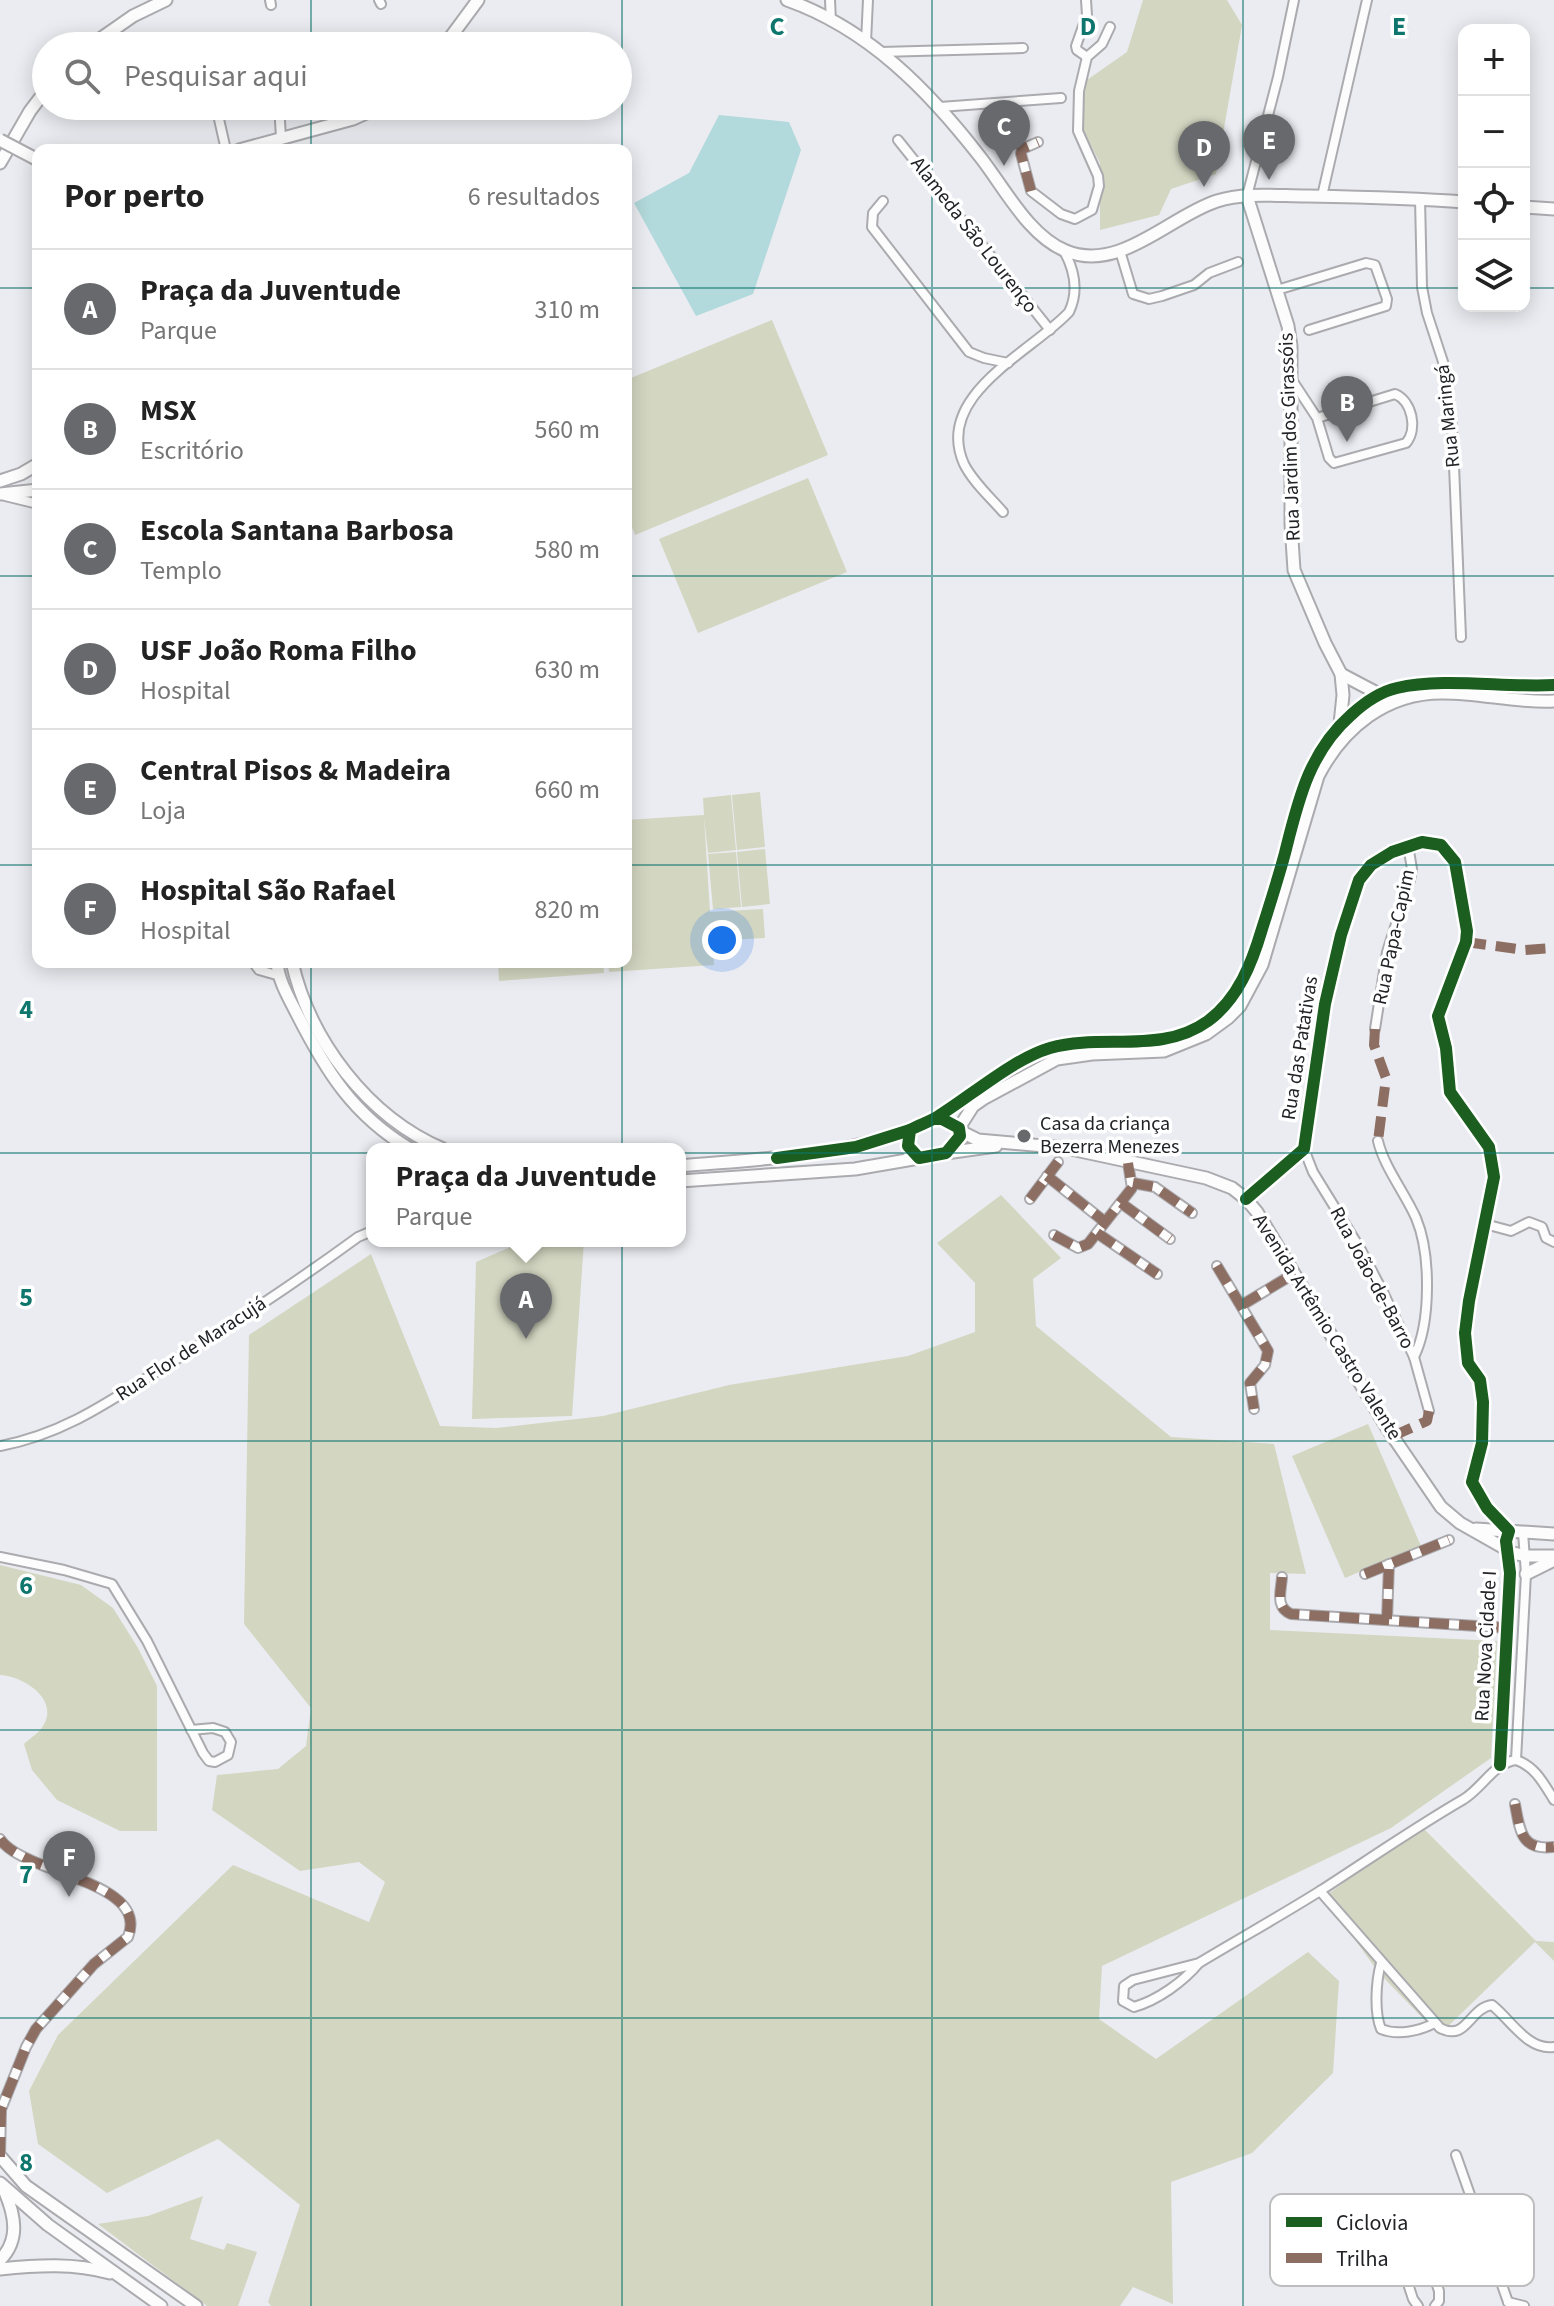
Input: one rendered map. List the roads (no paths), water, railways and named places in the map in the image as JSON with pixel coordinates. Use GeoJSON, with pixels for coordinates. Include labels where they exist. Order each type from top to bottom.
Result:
{"type":"FeatureCollection","features":[{"type":"Feature","properties":{"kind":"main road"},"geometry":{"type":"LineString","coordinates":[[110,32],[133,16],[166,0]]}},
{"type":"Feature","properties":{"kind":"main road"},"geometry":{"type":"LineString","coordinates":[[454,32],[476,1]]}},
{"type":"Feature","properties":{"kind":"main road"},"geometry":{"type":"LineString","coordinates":[[791,1],[866,42],[907,73],[940,107],[1030,223],[1064,251],[1083,255],[1120,251],[1199,208],[1217,201],[1247,196],[1458,202]]}},
{"type":"Feature","properties":{"kind":"main road"},"geometry":{"type":"LineString","coordinates":[[0,163],[5,142],[32,108]]}},
{"type":"Feature","properties":{"kind":"main road"},"geometry":{"type":"LineString","coordinates":[[258,144],[349,120]]}},
{"type":"Feature","properties":{"kind":"main road"},"geometry":{"type":"LineString","coordinates":[[5,142],[32,157]]}},
{"type":"Feature","properties":{"kind":"main road","name":"Rua Jardim dos Girassóis"},"geometry":{"type":"LineString","coordinates":[[1247,196],[1288,326],[1292,380],[1291,524],[1294,570],[1341,674],[1343,695],[1340,724]]}},
{"type":"Feature","properties":{"kind":"main road"},"geometry":{"type":"LineString","coordinates":[[1530,207],[1554,209]]}},
{"type":"Feature","properties":{"kind":"main road"},"geometry":{"type":"LineString","coordinates":[[0,481],[32,468]]}},
{"type":"Feature","properties":{"kind":"main road"},"geometry":{"type":"LineString","coordinates":[[0,495],[32,491]]}},
{"type":"Feature","properties":{"kind":"main road"},"geometry":{"type":"LineString","coordinates":[[1341,674],[1379,694]]}},
{"type":"Feature","properties":{"kind":"main road"},"geometry":{"type":"LineString","coordinates":[[686,1166],[856,1147],[935,1119],[970,1094],[1048,1049],[1088,1042],[1159,1041],[1177,1037],[1209,1020],[1229,1002],[1256,949],[1308,771],[1324,743],[1340,724],[1379,694],[1397,688],[1428,683],[1517,687],[1554,685]]}},
{"type":"Feature","properties":{"kind":"main road"},"geometry":{"type":"LineString","coordinates":[[686,1181],[838,1169],[946,1153],[957,1142],[960,1129],[973,1106],[1046,1063],[1092,1054],[1164,1051],[1189,1044],[1240,1006],[1262,965],[1318,776],[1347,732],[1370,715],[1403,699],[1425,694],[1554,701]]}},
{"type":"Feature","properties":{"kind":"main road"},"geometry":{"type":"LineString","coordinates":[[294,968],[301,995],[328,1047],[370,1101],[428,1143]]}},
{"type":"Feature","properties":{"kind":"main road"},"geometry":{"type":"LineString","coordinates":[[278,970],[320,1058],[352,1105],[371,1123],[401,1143]]}},
{"type":"Feature","properties":{"kind":"main road"},"geometry":{"type":"LineString","coordinates":[[935,1119],[942,1119],[960,1129]]}},
{"type":"Feature","properties":{"kind":"main road","name":"Avenida Artêmio Castro Valente"},"geometry":{"type":"LineString","coordinates":[[960,1129],[978,1140],[1066,1148],[1206,1178],[1232,1188],[1246,1199],[1295,1273],[1387,1428],[1441,1507],[1450,1516],[1508,1550],[1527,1556],[1554,1558]]}},
{"type":"Feature","properties":{"kind":"main road"},"geometry":{"type":"LineString","coordinates":[[910,1130],[908,1146],[919,1158]]}},
{"type":"Feature","properties":{"kind":"main road","name":"Avenida Artêmio Castro Valente"},"geometry":{"type":"LineString","coordinates":[[946,1153],[1012,1143]]}},
{"type":"Feature","properties":{"kind":"main road"},"geometry":{"type":"LineString","coordinates":[[1472,1528],[1554,1534]]}},
{"type":"Feature","properties":{"kind":"main road"},"geometry":{"type":"LineString","coordinates":[[1526,1574],[1554,1558]]}},
{"type":"Feature","properties":{"kind":"main road"},"geometry":{"type":"LineString","coordinates":[[0,2156],[26,2186],[196,2306]]}},
{"type":"Feature","properties":{"kind":"main road"},"geometry":{"type":"LineString","coordinates":[[0,2260],[11,2246],[14,2235],[13,2211],[2,2186]]}},
{"type":"Feature","properties":{"kind":"main road"},"geometry":{"type":"LineString","coordinates":[[2,2186],[48,2225],[161,2306]]}},
{"type":"Feature","properties":{"kind":"main road"},"geometry":{"type":"LineString","coordinates":[[0,2269],[87,2267],[120,2275]]}},
{"type":"Feature","properties":{"kind":"street"},"geometry":{"type":"LineString","coordinates":[[830,0],[831,21]]}},
{"type":"Feature","properties":{"kind":"street"},"geometry":{"type":"LineString","coordinates":[[866,42],[868,0]]}},
{"type":"Feature","properties":{"kind":"street"},"geometry":{"type":"LineString","coordinates":[[1086,0],[1087,15],[1076,49],[1087,57]]}},
{"type":"Feature","properties":{"kind":"street"},"geometry":{"type":"LineString","coordinates":[[1247,196],[1294,0]]}},
{"type":"Feature","properties":{"kind":"street"},"geometry":{"type":"LineString","coordinates":[[1322,196],[1367,0]]}},
{"type":"Feature","properties":{"kind":"street"},"geometry":{"type":"LineString","coordinates":[[1038,142],[1022,149],[1021,154],[1031,191],[1061,214],[1075,219],[1092,210],[1096,203],[1098,176],[1078,131],[1079,91],[1087,57],[1102,44],[1110,27]]}},
{"type":"Feature","properties":{"kind":"street"},"geometry":{"type":"LineString","coordinates":[[881,52],[1023,48]]}},
{"type":"Feature","properties":{"kind":"street"},"geometry":{"type":"LineString","coordinates":[[940,107],[1061,98]]}},
{"type":"Feature","properties":{"kind":"street"},"geometry":{"type":"LineString","coordinates":[[219,120],[225,144]]}},
{"type":"Feature","properties":{"kind":"street"},"geometry":{"type":"LineString","coordinates":[[280,120],[281,137]]}},
{"type":"Feature","properties":{"kind":"street","name":"Alameda São Lourenço"},"geometry":{"type":"LineString","coordinates":[[898,140],[1050,330]]}},
{"type":"Feature","properties":{"kind":"street","name":"Rua Maringá"},"geometry":{"type":"LineString","coordinates":[[1420,199],[1422,287],[1447,374],[1453,441],[1461,637]]}},
{"type":"Feature","properties":{"kind":"street"},"geometry":{"type":"LineString","coordinates":[[883,201],[871,218],[872,227],[882,240],[969,352],[1008,363]]}},
{"type":"Feature","properties":{"kind":"street"},"geometry":{"type":"LineString","coordinates":[[1003,512],[964,464],[959,434],[962,420],[979,387],[1069,312],[1074,301],[1074,278],[1064,251]]}},
{"type":"Feature","properties":{"kind":"street"},"geometry":{"type":"LineString","coordinates":[[1120,251],[1133,294],[1149,299],[1186,289],[1209,273],[1238,262]]}},
{"type":"Feature","properties":{"kind":"street"},"geometry":{"type":"LineString","coordinates":[[1277,290],[1366,263],[1375,265],[1387,299],[1386,306],[1309,330]]}},
{"type":"Feature","properties":{"kind":"street"},"geometry":{"type":"LineString","coordinates":[[1292,380],[1317,418],[1329,458],[1334,463],[1406,443],[1411,438],[1412,419],[1403,399],[1395,394],[1317,418]]}},
{"type":"Feature","properties":{"kind":"street"},"geometry":{"type":"LineString","coordinates":[[0,495],[32,503]]}},
{"type":"Feature","properties":{"kind":"street"},"geometry":{"type":"LineString","coordinates":[[1408,845],[1422,842],[1441,845],[1455,862],[1465,910],[1466,942],[1438,1016],[1446,1048],[1450,1092],[1492,1154],[1494,1177],[1465,1333],[1468,1363],[1480,1380],[1483,1402],[1482,1443],[1472,1482],[1487,1508],[1509,1531]]}},
{"type":"Feature","properties":{"kind":"street","name":"Rua das Patativas"},"geometry":{"type":"LineString","coordinates":[[1246,1199],[1304,1149],[1325,1004],[1341,935],[1359,880],[1364,871],[1380,858],[1408,845]]}},
{"type":"Feature","properties":{"kind":"street","name":"Rua Papa-Capim"},"geometry":{"type":"LineString","coordinates":[[1375,1029],[1387,952],[1412,869],[1408,845]]}},
{"type":"Feature","properties":{"kind":"street"},"geometry":{"type":"LineString","coordinates":[[258,968],[278,970]]}},
{"type":"Feature","properties":{"kind":"street"},"geometry":{"type":"LineString","coordinates":[[1378,1141],[1422,1235],[1426,1295],[1422,1333],[1414,1357]]}},
{"type":"Feature","properties":{"kind":"street","name":"Rua João-de-Barro"},"geometry":{"type":"LineString","coordinates":[[1304,1149],[1313,1172],[1361,1250],[1414,1357],[1429,1411]]}},
{"type":"Feature","properties":{"kind":"street"},"geometry":{"type":"LineString","coordinates":[[1030,1199],[1058,1162]]}},
{"type":"Feature","properties":{"kind":"street"},"geometry":{"type":"LineString","coordinates":[[1054,1235],[1078,1248],[1088,1244],[1133,1183],[1128,1163]]}},
{"type":"Feature","properties":{"kind":"street"},"geometry":{"type":"LineString","coordinates":[[1047,1176],[1105,1222]]}},
{"type":"Feature","properties":{"kind":"street"},"geometry":{"type":"LineString","coordinates":[[1133,1183],[1155,1187],[1192,1213]]}},
{"type":"Feature","properties":{"kind":"street"},"geometry":{"type":"LineString","coordinates":[[1121,1203],[1170,1239]]}},
{"type":"Feature","properties":{"kind":"street"},"geometry":{"type":"LineString","coordinates":[[1485,1224],[1511,1231],[1529,1222],[1542,1227],[1550,1240]]}},
{"type":"Feature","properties":{"kind":"street"},"geometry":{"type":"LineString","coordinates":[[1097,1233],[1157,1274]]}},
{"type":"Feature","properties":{"kind":"street","name":"Rua Flor de Maracujá"},"geometry":{"type":"LineString","coordinates":[[0,1446],[46,1435],[88,1414],[227,1328],[366,1234]]}},
{"type":"Feature","properties":{"kind":"street"},"geometry":{"type":"LineString","coordinates":[[1217,1266],[1268,1351],[1265,1365],[1250,1383],[1254,1409]]}},
{"type":"Feature","properties":{"kind":"street"},"geometry":{"type":"LineString","coordinates":[[1242,1305],[1295,1273]]}},
{"type":"Feature","properties":{"kind":"street","name":"Rua Nova Cidade I"},"geometry":{"type":"LineString","coordinates":[[1500,1765],[1510,1573],[1506,1537],[1509,1531]]}},
{"type":"Feature","properties":{"kind":"street","name":"Rua Nova Cidade I"},"geometry":{"type":"LineString","coordinates":[[1516,1760],[1527,1556],[1523,1532]]}},
{"type":"Feature","properties":{"kind":"street"},"geometry":{"type":"LineString","coordinates":[[1365,1574],[1449,1540]]}},
{"type":"Feature","properties":{"kind":"street"},"geometry":{"type":"LineString","coordinates":[[0,1557],[112,1584],[147,1641],[191,1730],[209,1761],[215,1762],[228,1755],[231,1742],[225,1732],[213,1728],[191,1730]]}},
{"type":"Feature","properties":{"kind":"street"},"geometry":{"type":"LineString","coordinates":[[1387,1619],[1389,1564]]}},
{"type":"Feature","properties":{"kind":"street"},"geometry":{"type":"LineString","coordinates":[[1510,1573],[1526,1574]]}},
{"type":"Feature","properties":{"kind":"street"},"geometry":{"type":"LineString","coordinates":[[1282,1577],[1280,1604],[1283,1611],[1291,1614],[1508,1628]]}},
{"type":"Feature","properties":{"kind":"street"},"geometry":{"type":"LineString","coordinates":[[1507,1640],[1521,1640]]}},
{"type":"Feature","properties":{"kind":"street"},"geometry":{"type":"LineString","coordinates":[[1199,1963],[1127,1983],[1122,1992],[1123,2001],[1128,2006],[1144,2004],[1183,1980],[1199,1963],[1320,1891],[1480,1788],[1500,1765],[1516,1760],[1525,1763],[1537,1774],[1554,1800]]}},
{"type":"Feature","properties":{"kind":"street"},"geometry":{"type":"LineString","coordinates":[[1515,1804],[1520,1832],[1528,1842],[1539,1847],[1554,1847]]}},
{"type":"Feature","properties":{"kind":"street"},"geometry":{"type":"LineString","coordinates":[[0,1839],[18,1856],[108,1892],[121,1901],[131,1920],[128,1937],[94,1964],[36,2029],[26,2047],[0,2112],[0,2156]]}},
{"type":"Feature","properties":{"kind":"street"},"geometry":{"type":"LineString","coordinates":[[1320,1891],[1435,2023],[1447,2032],[1457,2032],[1483,2007],[1492,2005],[1530,2042],[1541,2047],[1554,2047]]}},
{"type":"Feature","properties":{"kind":"street"},"geometry":{"type":"LineString","coordinates":[[1381,1963],[1378,1980],[1378,2021],[1381,2029],[1411,2031],[1435,2023]]}},
{"type":"Feature","properties":{"kind":"street"},"geometry":{"type":"LineString","coordinates":[[1456,2155],[1469,2194]]}},
{"type":"Feature","properties":{"kind":"street"},"geometry":{"type":"LineString","coordinates":[[1409,2286],[1418,2306]]}},
{"type":"Feature","properties":{"kind":"street"},"geometry":{"type":"LineString","coordinates":[[1435,2306],[1439,2301],[1437,2286]]}},
{"type":"Feature","properties":{"kind":"street"},"geometry":{"type":"LineString","coordinates":[[1506,2304],[1524,2306]]}},
{"type":"Feature","properties":{"kind":"water"},"geometry":{"type":"Polygon","coordinates":[[[719,115],[789,122],[801,150],[753,294],[696,316],[634,203],[689,173],[719,115]]]}},
{"type":"Feature","properties":{"kind":"place","name":"Escola Santana Barbosa"},"geometry":{"type":"Point","coordinates":[1004,166]}},
{"type":"Feature","properties":{"kind":"place","name":"Central Pisos & Madeira"},"geometry":{"type":"Point","coordinates":[1269,180]}},
{"type":"Feature","properties":{"kind":"place","name":"USF João Roma Filho"},"geometry":{"type":"Point","coordinates":[1204,187]}},
{"type":"Feature","properties":{"kind":"place","name":"MSX"},"geometry":{"type":"Point","coordinates":[1347,442]}},
{"type":"Feature","properties":{"kind":"place","name":"Casa da criança Bezerra Menezes"},"geometry":{"type":"Point","coordinates":[1024,1136]}},
{"type":"Feature","properties":{"kind":"place","name":"Praça da Juventude"},"geometry":{"type":"Point","coordinates":[526,1339]}},
{"type":"Feature","properties":{"kind":"place","name":"Hospital São Rafael"},"geometry":{"type":"Point","coordinates":[69,1897]}}]}
